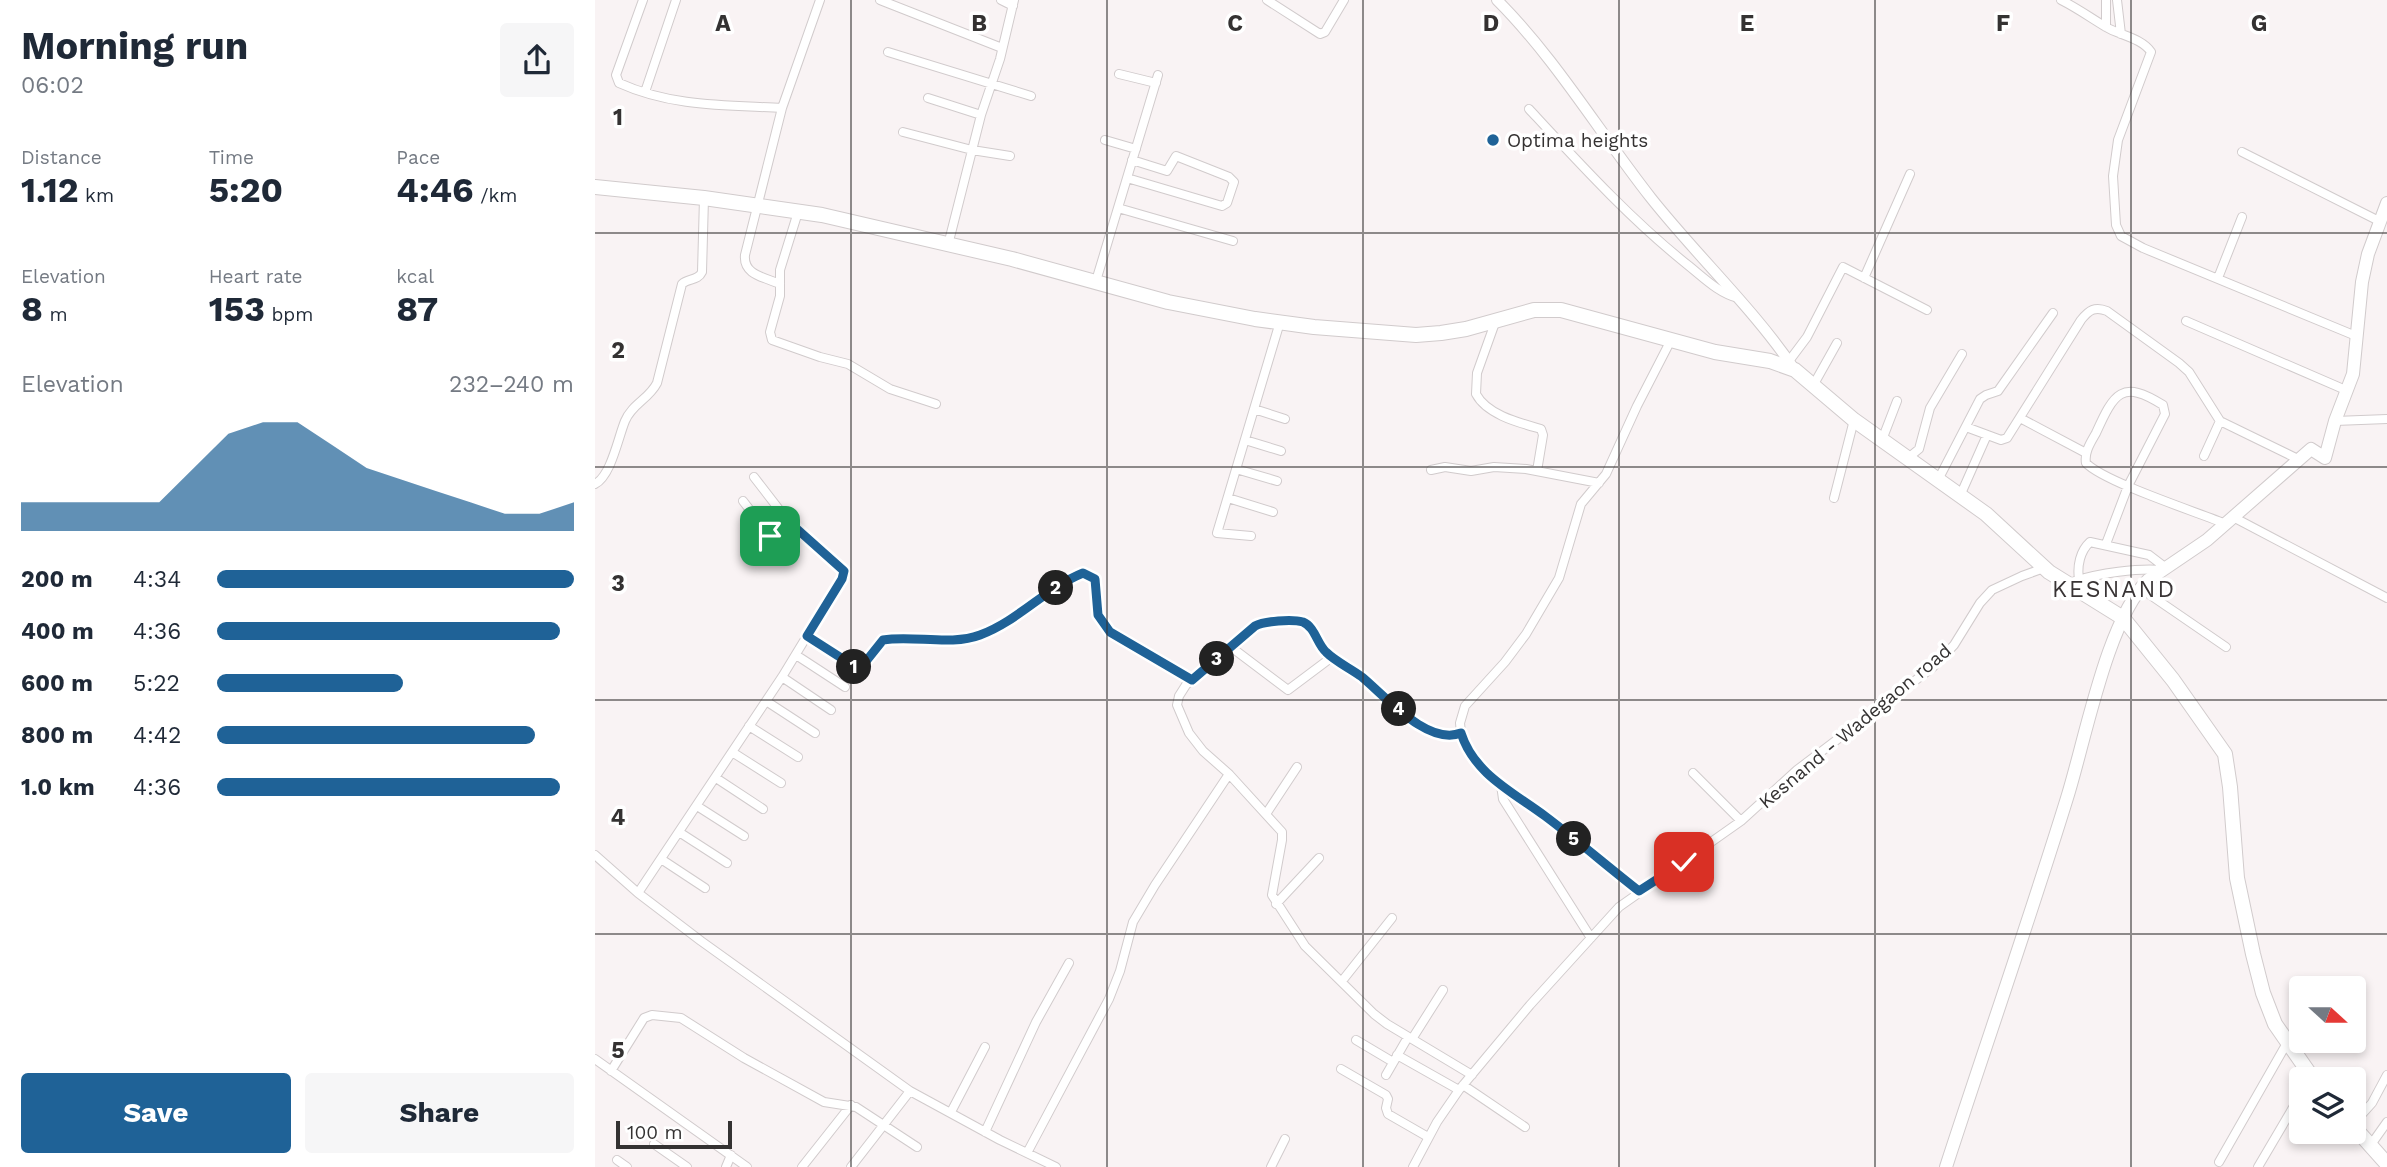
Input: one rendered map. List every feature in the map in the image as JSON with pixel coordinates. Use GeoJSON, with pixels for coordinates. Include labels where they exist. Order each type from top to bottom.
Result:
{"type":"FeatureCollection","features":[{"type":"Feature","properties":{"kind":"highway"},"geometry":{"type":"LineString","coordinates":[[595,187],[757,204],[798,212],[1012,259],[1168,302],[1280,322],[1416,335],[1441,333],[1534,310],[1561,310],[1715,352],[1792,365],[1854,420],[2002,526],[2044,568],[2073,581],[2123,618],[2165,670],[2225,754],[2237,878],[2247,929],[2268,1008],[2304,1067]]}},
{"type":"Feature","properties":{"kind":"highway"},"geometry":{"type":"LineString","coordinates":[[2366,1141],[2386,1165]]}},
{"type":"Feature","properties":{"kind":"main road"},"geometry":{"type":"LineString","coordinates":[[1946,1167],[2056,833],[2112,644],[2123,618],[2148,580],[2207,540],[2312,449],[2325,458],[2335,421],[2353,374],[2362,282],[2379,221],[2387,203]]}},
{"type":"Feature","properties":{"kind":"street"},"geometry":{"type":"LineString","coordinates":[[643,0],[616,78],[623,85],[685,103],[782,108]]}},
{"type":"Feature","properties":{"kind":"street"},"geometry":{"type":"LineString","coordinates":[[645,92],[676,0]]}},
{"type":"Feature","properties":{"kind":"street"},"geometry":{"type":"LineString","coordinates":[[780,284],[748,270],[744,264],[782,108],[820,0]]}},
{"type":"Feature","properties":{"kind":"street"},"geometry":{"type":"LineString","coordinates":[[880,0],[895,3],[1002,48]]}},
{"type":"Feature","properties":{"kind":"street"},"geometry":{"type":"LineString","coordinates":[[948,245],[981,115],[1014,3],[1002,0]]}},
{"type":"Feature","properties":{"kind":"street"},"geometry":{"type":"LineString","coordinates":[[1267,0],[1320,34],[1325,32],[1341,1]]}},
{"type":"Feature","properties":{"kind":"street"},"geometry":{"type":"LineString","coordinates":[[1497,0],[1550,58],[1615,152],[1680,235],[1738,298],[1792,365],[1843,267],[1927,310]]}},
{"type":"Feature","properties":{"kind":"street"},"geometry":{"type":"LineString","coordinates":[[2061,0],[2084,11],[2106,27],[2146,46],[2151,52],[2118,141],[2113,176],[2116,225],[2121,236],[2143,248],[2356,336]]}},
{"type":"Feature","properties":{"kind":"street"},"geometry":{"type":"LineString","coordinates":[[2106,0],[2106,27]]}},
{"type":"Feature","properties":{"kind":"street"},"geometry":{"type":"LineString","coordinates":[[2117,0],[2121,34]]}},
{"type":"Feature","properties":{"kind":"street"},"geometry":{"type":"LineString","coordinates":[[888,52],[1031,96]]}},
{"type":"Feature","properties":{"kind":"street"},"geometry":{"type":"LineString","coordinates":[[1096,281],[1157,79],[1119,74]]}},
{"type":"Feature","properties":{"kind":"street"},"geometry":{"type":"LineString","coordinates":[[928,99],[981,115]]}},
{"type":"Feature","properties":{"kind":"street"},"geometry":{"type":"LineString","coordinates":[[1529,109],[1596,181],[1661,244],[1719,290],[1738,298]]}},
{"type":"Feature","properties":{"kind":"street"},"geometry":{"type":"LineString","coordinates":[[903,132],[972,150],[1010,156]]}},
{"type":"Feature","properties":{"kind":"street"},"geometry":{"type":"LineString","coordinates":[[1105,141],[1136,149]]}},
{"type":"Feature","properties":{"kind":"street"},"geometry":{"type":"LineString","coordinates":[[2242,152],[2379,221]]}},
{"type":"Feature","properties":{"kind":"street"},"geometry":{"type":"LineString","coordinates":[[1127,178],[1222,206],[1227,203],[1234,183],[1232,178],[1179,157],[1174,158],[1167,171],[1132,160]]}},
{"type":"Feature","properties":{"kind":"street"},"geometry":{"type":"LineString","coordinates":[[1864,278],[1910,174]]}},
{"type":"Feature","properties":{"kind":"street"},"geometry":{"type":"LineString","coordinates":[[595,484],[605,475],[630,410],[650,394],[657,383],[681,284],[698,278],[702,272],[705,198]]}},
{"type":"Feature","properties":{"kind":"street"},"geometry":{"type":"LineString","coordinates":[[1118,208],[1233,241]]}},
{"type":"Feature","properties":{"kind":"street"},"geometry":{"type":"LineString","coordinates":[[798,212],[780,270],[779,303],[770,332],[772,340],[840,361],[890,389],[936,404]]}},
{"type":"Feature","properties":{"kind":"street"},"geometry":{"type":"LineString","coordinates":[[2218,278],[2242,218]]}},
{"type":"Feature","properties":{"kind":"street"},"geometry":{"type":"LineString","coordinates":[[1966,426],[2001,440],[2007,438],[2081,320],[2088,311],[2097,308],[2107,311],[2179,363],[2195,380],[2220,421],[2300,460]]}},
{"type":"Feature","properties":{"kind":"street"},"geometry":{"type":"LineString","coordinates":[[1938,480],[1980,399],[1986,394],[1998,391],[2053,313]]}},
{"type":"Feature","properties":{"kind":"street"},"geometry":{"type":"LineString","coordinates":[[1496,320],[1477,373],[1476,394],[1485,405],[1506,417],[1541,429],[1543,435],[1537,471]]}},
{"type":"Feature","properties":{"kind":"street"},"geometry":{"type":"LineString","coordinates":[[2186,321],[2348,391]]}},
{"type":"Feature","properties":{"kind":"street"},"geometry":{"type":"LineString","coordinates":[[1251,536],[1217,533],[1280,322]]}},
{"type":"Feature","properties":{"kind":"street"},"geometry":{"type":"LineString","coordinates":[[1639,891],[1478,765],[1468,751],[1461,733],[1462,714],[1465,706],[1526,634],[1559,579],[1581,504],[1606,474],[1671,340]]}},
{"type":"Feature","properties":{"kind":"street"},"geometry":{"type":"LineString","coordinates":[[1814,384],[1837,343]]}},
{"type":"Feature","properties":{"kind":"street"},"geometry":{"type":"LineString","coordinates":[[1908,458],[1919,449],[1930,408],[1962,354]]}},
{"type":"Feature","properties":{"kind":"street"},"geometry":{"type":"LineString","coordinates":[[2106,544],[2128,486],[2165,414],[2163,405],[2139,391],[2122,393],[2107,409],[2086,453],[2087,463],[2094,470],[2128,486],[2229,520],[2387,598]]}},
{"type":"Feature","properties":{"kind":"street"},"geometry":{"type":"LineString","coordinates":[[1882,440],[1897,401]]}},
{"type":"Feature","properties":{"kind":"street"},"geometry":{"type":"LineString","coordinates":[[1254,409],[1285,419]]}},
{"type":"Feature","properties":{"kind":"street"},"geometry":{"type":"LineString","coordinates":[[2020,418],[2086,453]]}},
{"type":"Feature","properties":{"kind":"street"},"geometry":{"type":"LineString","coordinates":[[2335,421],[2387,419]]}},
{"type":"Feature","properties":{"kind":"street"},"geometry":{"type":"LineString","coordinates":[[1835,498],[1854,420]]}},
{"type":"Feature","properties":{"kind":"street"},"geometry":{"type":"LineString","coordinates":[[2204,456],[2220,421]]}},
{"type":"Feature","properties":{"kind":"street"},"geometry":{"type":"LineString","coordinates":[[1961,496],[1987,435]]}},
{"type":"Feature","properties":{"kind":"street"},"geometry":{"type":"LineString","coordinates":[[1245,440],[1281,451]]}},
{"type":"Feature","properties":{"kind":"street"},"geometry":{"type":"LineString","coordinates":[[1431,470],[1445,467],[1471,471],[1494,467],[1537,471],[1599,483]]}},
{"type":"Feature","properties":{"kind":"street"},"geometry":{"type":"LineString","coordinates":[[1236,469],[1277,481]]}},
{"type":"Feature","properties":{"kind":"street"},"geometry":{"type":"LineString","coordinates":[[638,893],[782,677],[844,573],[788,521],[754,477]]}},
{"type":"Feature","properties":{"kind":"street"},"geometry":{"type":"LineString","coordinates":[[1228,498],[1273,512]]}},
{"type":"Feature","properties":{"kind":"street"},"geometry":{"type":"LineString","coordinates":[[743,501],[770,536]]}},
{"type":"Feature","properties":{"kind":"street"},"geometry":{"type":"LineString","coordinates":[[758,545],[788,521]]}},
{"type":"Feature","properties":{"kind":"street"},"geometry":{"type":"LineString","coordinates":[[2088,543],[2106,544],[2149,555],[2164,569],[2073,581],[2088,543]]}},
{"type":"Feature","properties":{"kind":"street","name":"Kesnand - Wadegaon road"},"geometry":{"type":"LineString","coordinates":[[1413,1167],[1428,1137],[1461,1088],[1610,916],[1639,891],[1741,821],[1797,770],[1945,656],[1980,603],[1992,590],[2044,568]]}},
{"type":"Feature","properties":{"kind":"street"},"geometry":{"type":"LineString","coordinates":[[807,636],[855,667],[860,667],[883,640],[932,640],[983,635],[1083,573],[1095,579],[1098,615],[1110,632],[1192,680]]}},
{"type":"Feature","properties":{"kind":"street"},"geometry":{"type":"LineString","coordinates":[[2140,589],[2226,647]]}},
{"type":"Feature","properties":{"kind":"street"},"geometry":{"type":"LineString","coordinates":[[1461,733],[1446,737],[1426,729],[1359,675],[1332,657],[1322,648],[1311,629],[1297,621],[1259,624],[1192,680],[1179,696],[1178,710],[1198,745],[1229,774],[1280,830],[1283,836],[1272,892],[1276,904],[1305,946],[1380,1019],[1472,1075]]}},
{"type":"Feature","properties":{"kind":"street"},"geometry":{"type":"LineString","coordinates":[[1231,647],[1288,690],[1332,657]]}},
{"type":"Feature","properties":{"kind":"street"},"geometry":{"type":"LineString","coordinates":[[796,654],[845,687]]}},
{"type":"Feature","properties":{"kind":"street"},"geometry":{"type":"LineString","coordinates":[[782,677],[831,710]]}},
{"type":"Feature","properties":{"kind":"street"},"geometry":{"type":"LineString","coordinates":[[766,701],[815,733]]}},
{"type":"Feature","properties":{"kind":"street"},"geometry":{"type":"LineString","coordinates":[[749,726],[798,757]]}},
{"type":"Feature","properties":{"kind":"street"},"geometry":{"type":"LineString","coordinates":[[732,752],[781,783]]}},
{"type":"Feature","properties":{"kind":"street"},"geometry":{"type":"LineString","coordinates":[[1266,814],[1297,767]]}},
{"type":"Feature","properties":{"kind":"street"},"geometry":{"type":"LineString","coordinates":[[1693,773],[1741,821]]}},
{"type":"Feature","properties":{"kind":"street"},"geometry":{"type":"LineString","coordinates":[[1027,1153],[1109,999],[1137,914],[1229,774]]}},
{"type":"Feature","properties":{"kind":"street"},"geometry":{"type":"LineString","coordinates":[[716,778],[763,809]]}},
{"type":"Feature","properties":{"kind":"street"},"geometry":{"type":"LineString","coordinates":[[1501,785],[1503,799],[1591,938]]}},
{"type":"Feature","properties":{"kind":"street"},"geometry":{"type":"LineString","coordinates":[[697,806],[744,836]]}},
{"type":"Feature","properties":{"kind":"street"},"geometry":{"type":"LineString","coordinates":[[679,831],[727,863]]}},
{"type":"Feature","properties":{"kind":"street"},"geometry":{"type":"LineString","coordinates":[[595,855],[638,893],[910,1091],[1056,1167]]}},
{"type":"Feature","properties":{"kind":"street"},"geometry":{"type":"LineString","coordinates":[[1276,904],[1319,858]]}},
{"type":"Feature","properties":{"kind":"street"},"geometry":{"type":"LineString","coordinates":[[661,859],[705,888]]}},
{"type":"Feature","properties":{"kind":"street"},"geometry":{"type":"LineString","coordinates":[[1342,981],[1392,918]]}},
{"type":"Feature","properties":{"kind":"street"},"geometry":{"type":"LineString","coordinates":[[985,1132],[1036,1022],[1069,963]]}},
{"type":"Feature","properties":{"kind":"street"},"geometry":{"type":"LineString","coordinates":[[1385,1075],[1443,990]]}},
{"type":"Feature","properties":{"kind":"street"},"geometry":{"type":"LineString","coordinates":[[611,1071],[644,1018],[652,1015],[675,1016],[690,1022],[744,1058],[824,1101],[851,1105],[917,1147]]}},
{"type":"Feature","properties":{"kind":"street"},"geometry":{"type":"LineString","coordinates":[[1356,1040],[1461,1088],[1525,1127]]}},
{"type":"Feature","properties":{"kind":"street"},"geometry":{"type":"LineString","coordinates":[[2219,1161],[2287,1043]]}},
{"type":"Feature","properties":{"kind":"street"},"geometry":{"type":"LineString","coordinates":[[951,1112],[985,1047]]}},
{"type":"Feature","properties":{"kind":"street"},"geometry":{"type":"LineString","coordinates":[[595,1059],[747,1167]]}},
{"type":"Feature","properties":{"kind":"street"},"geometry":{"type":"LineString","coordinates":[[1341,1069],[1386,1095],[1388,1114],[1428,1137]]}},
{"type":"Feature","properties":{"kind":"street"},"geometry":{"type":"LineString","coordinates":[[2366,1110],[2376,1098],[2387,1074]]}},
{"type":"Feature","properties":{"kind":"street"},"geometry":{"type":"LineString","coordinates":[[851,1167],[910,1091]]}},
{"type":"Feature","properties":{"kind":"street"},"geometry":{"type":"LineString","coordinates":[[802,1167],[851,1105]]}},
{"type":"Feature","properties":{"kind":"street"},"geometry":{"type":"LineString","coordinates":[[2258,1167],[2289,1114]]}},
{"type":"Feature","properties":{"kind":"street"},"geometry":{"type":"LineString","coordinates":[[2370,1146],[2387,1122]]}},
{"type":"Feature","properties":{"kind":"street"},"geometry":{"type":"LineString","coordinates":[[1271,1167],[1285,1139]]}},
{"type":"Feature","properties":{"kind":"street"},"geometry":{"type":"LineString","coordinates":[[654,1143],[687,1167]]}},
{"type":"Feature","properties":{"kind":"street"},"geometry":{"type":"LineString","coordinates":[[726,1167],[731,1156]]}},
{"type":"Feature","properties":{"kind":"street"},"geometry":{"type":"LineString","coordinates":[[617,1160],[627,1167]]}},
{"type":"Feature","properties":{"kind":"place","name":"Optima heights"},"geometry":{"type":"Point","coordinates":[1493,140]}},
{"type":"Feature","properties":{"kind":"district","name":"KESNAND"},"geometry":{"type":"Point","coordinates":[2114,589]}},
{"type":"Feature","properties":{"kind":"route"},"geometry":{"type":"LineString","coordinates":[[770,536],[788,521],[843,569],[842,579],[807,636],[857,668],[863,665],[883,640],[932,640],[983,635],[1083,573],[1095,579],[1098,615],[1110,632],[1192,680],[1255,626],[1267,622],[1303,622],[1326,652],[1353,670],[1420,726],[1446,737],[1461,733],[1468,751],[1496,782],[1544,815],[1639,891],[1684,862]]}}]}
